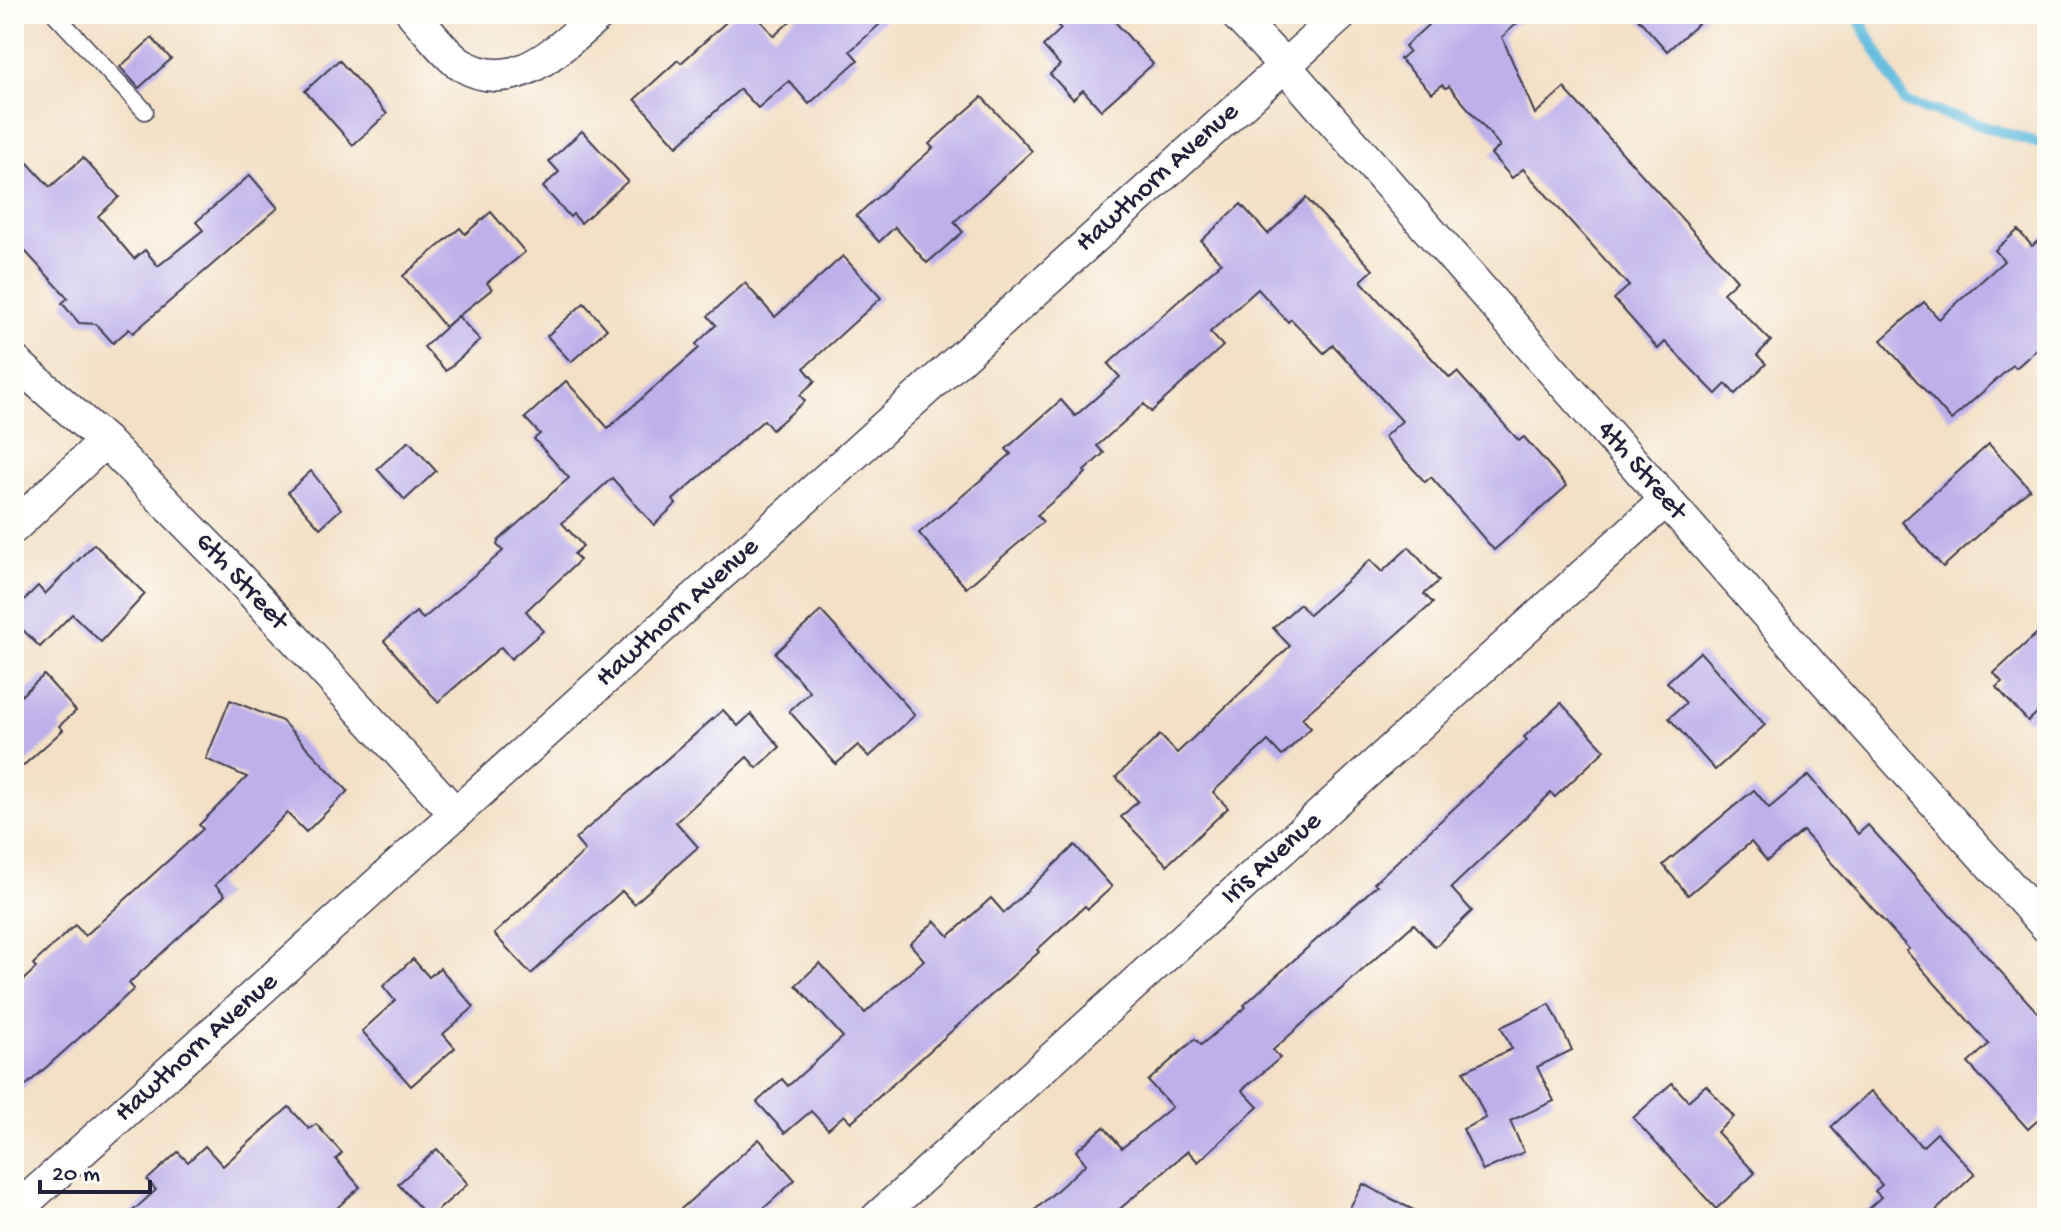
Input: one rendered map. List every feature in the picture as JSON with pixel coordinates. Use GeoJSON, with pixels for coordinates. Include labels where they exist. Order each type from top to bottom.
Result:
{"type":"FeatureCollection","features":[{"type":"Feature","properties":{"kind":"street"},"geometry":{"type":"LineString","coordinates":[[413,14],[459,63],[487,74],[506,75],[535,67],[600,14]]}},
{"type":"Feature","properties":{"kind":"street","name":"4th Street"},"geometry":{"type":"LineString","coordinates":[[1236,14],[1827,683],[2047,927]]}},
{"type":"Feature","properties":{"kind":"street","name":"Hawthorn Avenue"},"geometry":{"type":"LineString","coordinates":[[14,1212],[1342,14]]}},
{"type":"Feature","properties":{"kind":"street","name":"6th Street"},"geometry":{"type":"LineString","coordinates":[[14,361],[105,441],[236,576],[456,814]]}},
{"type":"Feature","properties":{"kind":"street"},"geometry":{"type":"LineString","coordinates":[[14,527],[105,441]]}},
{"type":"Feature","properties":{"kind":"street","name":"Iris Avenue"},"geometry":{"type":"LineString","coordinates":[[877,1218],[1666,500]]}},
{"type":"Feature","properties":{"kind":"lane"},"geometry":{"type":"LineString","coordinates":[[55,14],[145,111]]}},
{"type":"Feature","properties":{"kind":"building"},"geometry":{"type":"Polygon","coordinates":[[[735,14],[755,14],[774,36],[798,14],[891,14],[850,51],[858,60],[809,104],[789,81],[758,108],[740,89],[677,146],[635,99],[735,14]]]}},
{"type":"Feature","properties":{"kind":"building"},"geometry":{"type":"Polygon","coordinates":[[[1048,14],[1108,14],[1153,64],[1101,110],[1083,90],[1073,99],[1050,74],[1060,65],[1043,46],[1061,29],[1048,14]]]}},
{"type":"Feature","properties":{"kind":"building"},"geometry":{"type":"Polygon","coordinates":[[[1440,14],[1527,14],[1502,37],[1535,114],[1564,88],[1737,280],[1723,293],[1771,341],[1757,355],[1766,364],[1735,394],[1726,384],[1716,394],[1665,342],[1658,349],[1614,299],[1629,286],[1523,169],[1512,178],[1491,154],[1500,146],[1449,86],[1446,88],[1442,85],[1432,93],[1400,59],[1409,51],[1405,46],[1440,14]]]}},
{"type":"Feature","properties":{"kind":"building"},"geometry":{"type":"Polygon","coordinates":[[[1634,14],[1709,14],[1667,51],[1634,14]]]}},
{"type":"Feature","properties":{"kind":"building"},"geometry":{"type":"Polygon","coordinates":[[[152,38],[171,59],[139,88],[120,67],[152,38]]]}},
{"type":"Feature","properties":{"kind":"building"},"geometry":{"type":"Polygon","coordinates":[[[339,60],[387,114],[353,145],[305,91],[339,60]]]}},
{"type":"Feature","properties":{"kind":"building"},"geometry":{"type":"Polygon","coordinates":[[[982,97],[1032,151],[954,222],[963,232],[927,263],[895,227],[879,242],[856,216],[933,148],[929,144],[982,97]]]}},
{"type":"Feature","properties":{"kind":"building"},"geometry":{"type":"Polygon","coordinates":[[[582,131],[628,181],[581,223],[573,214],[570,217],[543,187],[559,172],[549,161],[582,131]]]}},
{"type":"Feature","properties":{"kind":"building"},"geometry":{"type":"Polygon","coordinates":[[[14,148],[50,187],[83,158],[119,197],[98,216],[134,259],[145,250],[158,266],[203,230],[196,222],[250,175],[278,208],[133,333],[129,329],[113,343],[96,324],[79,323],[62,303],[68,298],[14,239],[14,148]]]}},
{"type":"Feature","properties":{"kind":"building"},"geometry":{"type":"Polygon","coordinates":[[[1306,198],[1373,270],[1361,281],[1450,378],[1457,372],[1519,441],[1524,437],[1567,486],[1494,550],[1431,477],[1425,482],[1384,437],[1402,421],[1333,345],[1324,353],[1291,319],[1288,322],[1258,289],[1210,332],[1223,346],[1151,412],[1144,404],[1097,446],[1104,453],[1084,471],[1086,473],[1037,515],[1043,522],[966,588],[919,533],[1011,454],[1006,449],[1061,400],[1075,416],[1120,377],[1108,364],[1221,263],[1201,241],[1241,204],[1268,234],[1306,198]]]}},
{"type":"Feature","properties":{"kind":"building"},"geometry":{"type":"Polygon","coordinates":[[[491,212],[525,252],[487,283],[492,289],[445,327],[403,276],[460,228],[465,234],[491,212]]]}},
{"type":"Feature","properties":{"kind":"building"},"geometry":{"type":"Polygon","coordinates":[[[2018,230],[2032,246],[2047,233],[2047,340],[2016,368],[2013,365],[1951,420],[1881,340],[1924,302],[1939,319],[2004,261],[1995,250],[2018,230]]]}},
{"type":"Feature","properties":{"kind":"building"},"geometry":{"type":"Polygon","coordinates":[[[843,256],[881,298],[804,368],[815,381],[800,395],[805,401],[772,430],[764,420],[673,500],[676,504],[654,525],[612,478],[562,523],[583,546],[574,554],[580,560],[526,611],[543,631],[511,659],[501,647],[438,702],[384,641],[416,612],[423,619],[503,551],[497,545],[499,540],[569,478],[534,439],[540,434],[525,418],[566,381],[608,428],[699,348],[696,344],[716,325],[708,316],[745,283],[775,317],[843,256]]]}},
{"type":"Feature","properties":{"kind":"building"},"geometry":{"type":"Polygon","coordinates":[[[584,303],[607,329],[571,362],[547,336],[584,303]]]}},
{"type":"Feature","properties":{"kind":"building"},"geometry":{"type":"Polygon","coordinates":[[[458,316],[480,340],[446,371],[424,347],[458,316]]]}},
{"type":"Feature","properties":{"kind":"building"},"geometry":{"type":"Polygon","coordinates":[[[409,441],[436,471],[405,500],[377,469],[409,441]]]}},
{"type":"Feature","properties":{"kind":"building"},"geometry":{"type":"Polygon","coordinates":[[[1989,444],[2030,489],[1943,567],[1902,522],[1989,444]]]}},
{"type":"Feature","properties":{"kind":"building"},"geometry":{"type":"Polygon","coordinates":[[[311,471],[341,509],[320,528],[288,492],[311,471]]]}},
{"type":"Feature","properties":{"kind":"building"},"geometry":{"type":"Polygon","coordinates":[[[94,544],[145,594],[101,642],[72,614],[40,647],[14,621],[14,610],[38,586],[45,594],[94,544]]]}},
{"type":"Feature","properties":{"kind":"building"},"geometry":{"type":"Polygon","coordinates":[[[1409,547],[1439,581],[1424,594],[1433,603],[1302,718],[1311,728],[1282,756],[1268,741],[1213,792],[1228,808],[1167,865],[1121,817],[1138,801],[1116,777],[1160,735],[1177,753],[1290,646],[1273,628],[1300,604],[1309,615],[1370,560],[1382,572],[1409,547]]]}},
{"type":"Feature","properties":{"kind":"building"},"geometry":{"type":"Polygon","coordinates":[[[821,611],[915,715],[869,757],[858,745],[836,764],[789,711],[810,692],[775,653],[821,611]]]}},
{"type":"Feature","properties":{"kind":"building"},"geometry":{"type":"Polygon","coordinates":[[[2047,624],[2047,704],[2028,721],[1996,687],[2002,682],[1994,673],[2047,624]]]}},
{"type":"Feature","properties":{"kind":"building"},"geometry":{"type":"Polygon","coordinates":[[[1700,652],[1765,725],[1715,770],[1669,718],[1686,703],[1667,682],[1700,652]]]}},
{"type":"Feature","properties":{"kind":"building"},"geometry":{"type":"Polygon","coordinates":[[[44,675],[76,711],[59,726],[63,730],[14,774],[14,702],[44,675]]]}},
{"type":"Feature","properties":{"kind":"building"},"geometry":{"type":"Polygon","coordinates":[[[230,700],[282,721],[348,791],[306,832],[287,813],[215,885],[225,895],[129,983],[134,989],[14,1096],[14,989],[36,968],[33,964],[75,925],[85,936],[203,829],[199,825],[247,777],[206,759],[230,700]]]}},
{"type":"Feature","properties":{"kind":"building"},"geometry":{"type":"Polygon","coordinates":[[[1561,703],[1605,750],[1555,797],[1551,793],[1451,888],[1472,911],[1435,947],[1414,924],[1273,1050],[1280,1058],[1242,1090],[1258,1107],[1198,1162],[1188,1151],[1109,1218],[1026,1218],[1086,1164],[1076,1151],[1104,1127],[1122,1148],[1172,1107],[1148,1081],[1195,1039],[1201,1045],[1246,1007],[1244,1005],[1377,885],[1374,883],[1527,740],[1524,737],[1561,703]]]}},
{"type":"Feature","properties":{"kind":"building"},"geometry":{"type":"Polygon","coordinates":[[[723,710],[738,726],[751,714],[780,747],[757,768],[747,757],[676,822],[698,847],[634,904],[622,891],[531,974],[494,934],[585,851],[575,839],[723,710]]]}},
{"type":"Feature","properties":{"kind":"building"},"geometry":{"type":"Polygon","coordinates":[[[1809,775],[1858,834],[1868,825],[2047,1023],[2047,1112],[2028,1129],[1968,1063],[1989,1044],[1803,831],[1767,861],[1751,842],[1688,895],[1663,865],[1754,790],[1769,808],[1809,775]]]}},
{"type":"Feature","properties":{"kind":"building"},"geometry":{"type":"Polygon","coordinates":[[[1075,845],[1112,887],[1088,909],[1085,906],[1037,950],[1039,952],[851,1122],[844,1115],[828,1129],[811,1111],[785,1133],[757,1102],[782,1079],[788,1086],[843,1037],[796,985],[820,963],[865,1013],[924,960],[910,944],[935,921],[949,936],[991,898],[1004,913],[1075,845]]]}},
{"type":"Feature","properties":{"kind":"building"},"geometry":{"type":"Polygon","coordinates":[[[413,959],[429,977],[440,968],[474,1007],[443,1034],[455,1048],[411,1086],[362,1031],[395,1001],[383,986],[413,959]]]}},
{"type":"Feature","properties":{"kind":"building"},"geometry":{"type":"Polygon","coordinates":[[[1550,1004],[1572,1050],[1537,1067],[1554,1101],[1510,1121],[1524,1152],[1483,1171],[1463,1129],[1486,1118],[1464,1071],[1512,1049],[1501,1027],[1550,1004]]]}},
{"type":"Feature","properties":{"kind":"building"},"geometry":{"type":"Polygon","coordinates":[[[1672,1083],[1688,1101],[1706,1085],[1734,1117],[1717,1132],[1755,1173],[1716,1209],[1633,1118],[1672,1083]]]}},
{"type":"Feature","properties":{"kind":"building"},"geometry":{"type":"Polygon","coordinates":[[[1871,1091],[1922,1147],[1937,1133],[1975,1174],[1928,1218],[1858,1218],[1881,1197],[1875,1191],[1882,1185],[1831,1127],[1871,1091]]]}},
{"type":"Feature","properties":{"kind":"building"},"geometry":{"type":"Polygon","coordinates":[[[289,1107],[309,1129],[316,1124],[342,1153],[336,1159],[360,1187],[326,1218],[125,1218],[156,1190],[147,1180],[178,1152],[188,1162],[205,1146],[223,1166],[289,1107]]]}},
{"type":"Feature","properties":{"kind":"building"},"geometry":{"type":"Polygon","coordinates":[[[759,1139],[795,1180],[753,1218],[671,1218],[759,1139]]]}},
{"type":"Feature","properties":{"kind":"building"},"geometry":{"type":"Polygon","coordinates":[[[437,1149],[468,1184],[429,1218],[398,1184],[437,1149]]]}},
{"type":"Feature","properties":{"kind":"building"},"geometry":{"type":"Polygon","coordinates":[[[1363,1184],[1429,1218],[1344,1218],[1363,1184]]]}},
{"type":"Feature","properties":{"kind":"waterway"},"geometry":{"type":"LineString","coordinates":[[1856,14],[1905,102],[2047,146]]}}]}
